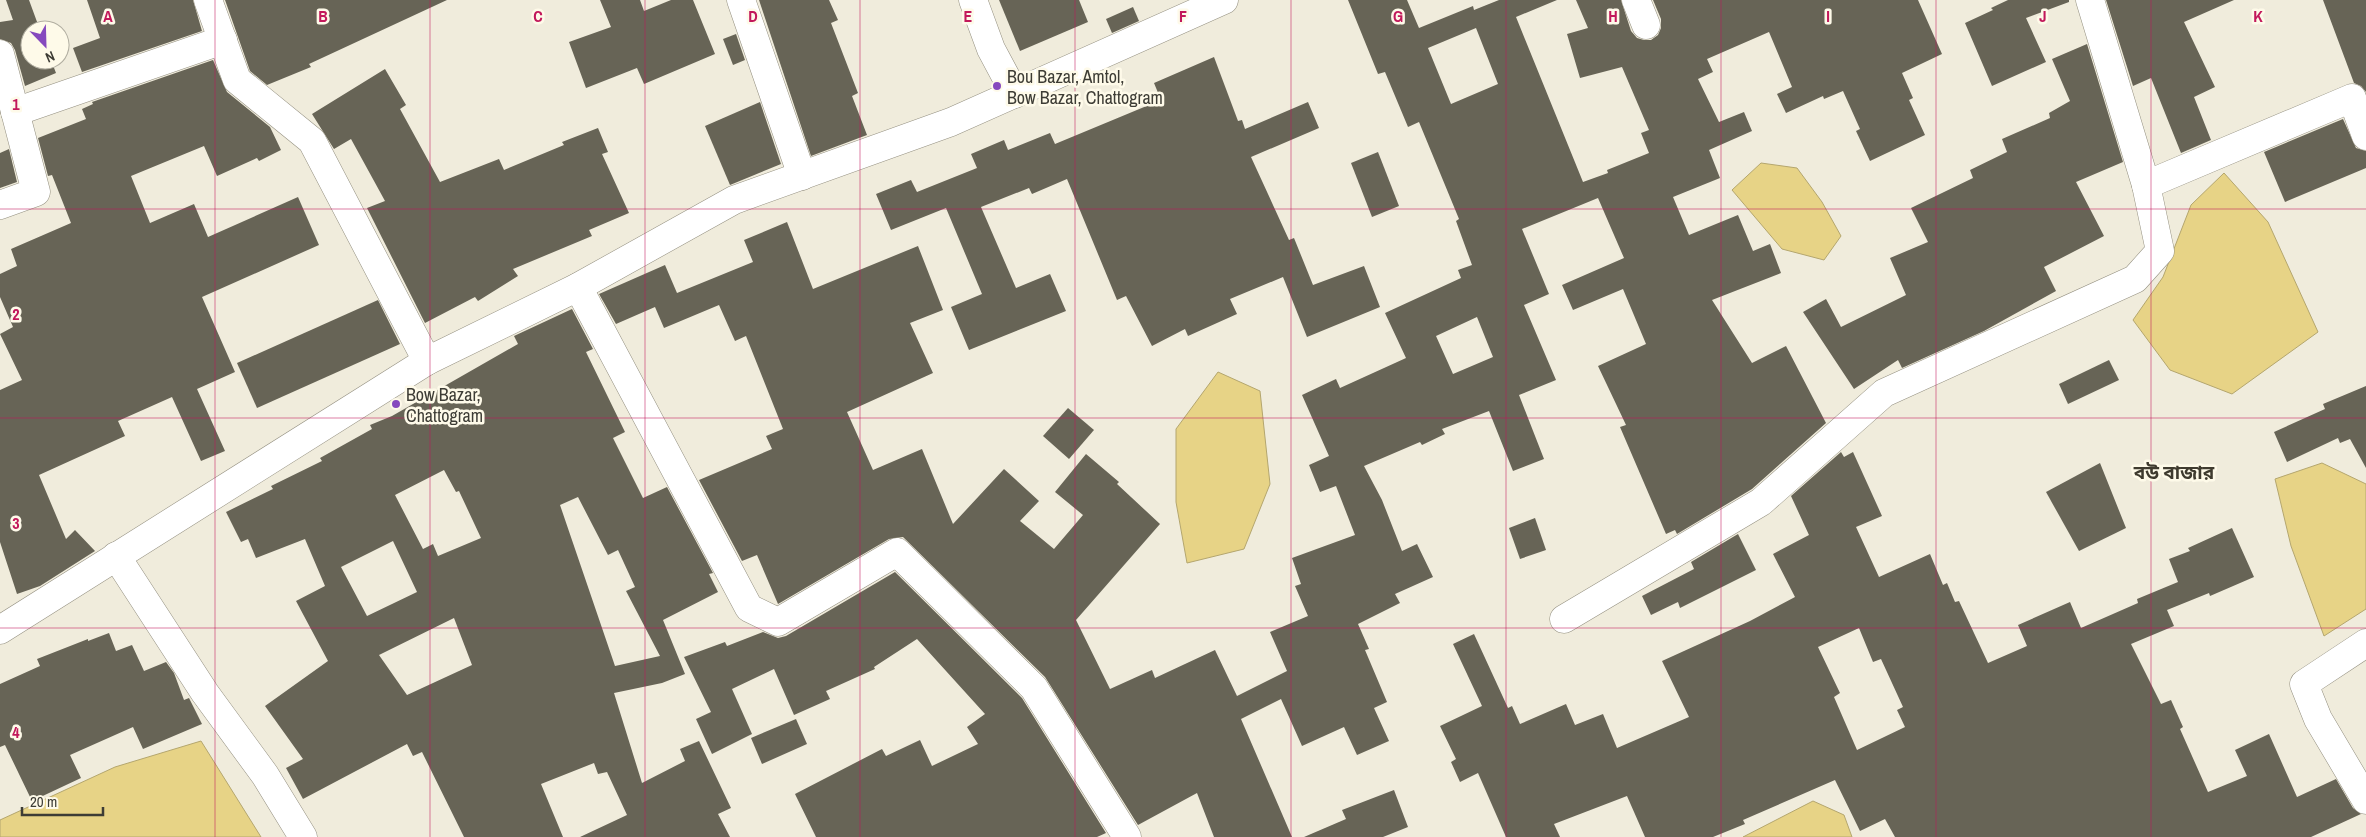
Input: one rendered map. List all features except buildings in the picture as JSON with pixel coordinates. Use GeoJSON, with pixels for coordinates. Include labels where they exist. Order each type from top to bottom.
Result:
{"type":"FeatureCollection","features":[{"type":"Feature","properties":{"kind":"street"},"geometry":{"type":"LineString","coordinates":[[208,0],[238,80],[312,141],[427,361]]}},
{"type":"Feature","properties":{"kind":"street"},"geometry":{"type":"LineString","coordinates":[[741,0],[802,176]]}},
{"type":"Feature","properties":{"kind":"street"},"geometry":{"type":"LineString","coordinates":[[973,0],[991,49],[1015,94]]}},
{"type":"Feature","properties":{"kind":"street"},"geometry":{"type":"LineString","coordinates":[[0,630],[427,361],[578,287],[734,200],[951,122],[1224,0]]}},
{"type":"Feature","properties":{"kind":"street"},"geometry":{"type":"LineString","coordinates":[[1636,0],[1646,25]]}},
{"type":"Feature","properties":{"kind":"street"},"geometry":{"type":"LineString","coordinates":[[1564,619],[1760,502],[1884,393],[2135,279],[2160,252],[2146,185],[2090,0]]}},
{"type":"Feature","properties":{"kind":"street"},"geometry":{"type":"LineString","coordinates":[[15,112],[223,40]]}},
{"type":"Feature","properties":{"kind":"street"},"geometry":{"type":"LineString","coordinates":[[0,54],[36,192],[0,205]]}},
{"type":"Feature","properties":{"kind":"street"},"geometry":{"type":"LineString","coordinates":[[2146,185],[2352,98],[2366,136]]}},
{"type":"Feature","properties":{"kind":"street"},"geometry":{"type":"LineString","coordinates":[[578,287],[749,608],[778,622],[897,552],[1034,688],[1127,837]]}},
{"type":"Feature","properties":{"kind":"street"},"geometry":{"type":"LineString","coordinates":[[116,556],[205,693],[265,775],[303,837]]}},
{"type":"Feature","properties":{"kind":"street"},"geometry":{"type":"LineString","coordinates":[[2366,643],[2304,684],[2318,719],[2366,800]]}},
{"type":"Feature","properties":{"kind":"shaded area"},"geometry":{"type":"Polygon","coordinates":[[[1761,163],[1797,168],[1822,202],[1841,236],[1824,260],[1782,249],[1732,190],[1761,163]]]}},
{"type":"Feature","properties":{"kind":"shaded area"},"geometry":{"type":"Polygon","coordinates":[[[2224,173],[2268,222],[2318,332],[2232,394],[2170,370],[2133,320],[2163,277],[2191,205],[2224,173]]]}},
{"type":"Feature","properties":{"kind":"shaded area"},"geometry":{"type":"Polygon","coordinates":[[[1218,372],[1260,391],[1270,484],[1244,549],[1187,563],[1176,502],[1176,429],[1218,372]]]}},
{"type":"Feature","properties":{"kind":"shaded area"},"geometry":{"type":"Polygon","coordinates":[[[2322,463],[2366,484],[2366,609],[2324,636],[2291,546],[2275,479],[2322,463]]]}},
{"type":"Feature","properties":{"kind":"shaded area"},"geometry":{"type":"Polygon","coordinates":[[[201,741],[261,837],[0,837],[0,820],[115,767],[201,741]]]}},
{"type":"Feature","properties":{"kind":"shaded area"},"geometry":{"type":"Polygon","coordinates":[[[1813,801],[1844,815],[1852,837],[1743,837],[1813,801]]]}},
{"type":"Feature","properties":{"kind":"place","name":"Bou Bazar, Amtol, Bow Bazar, Chattogram"},"geometry":{"type":"Point","coordinates":[997,86]}},
{"type":"Feature","properties":{"kind":"place","name":"Bow Bazar, Chattogram"},"geometry":{"type":"Point","coordinates":[396,404]}},
{"type":"Feature","properties":{"kind":"district","name":"বউ বাজার"},"geometry":{"type":"Point","coordinates":[2174,472]}}]}
